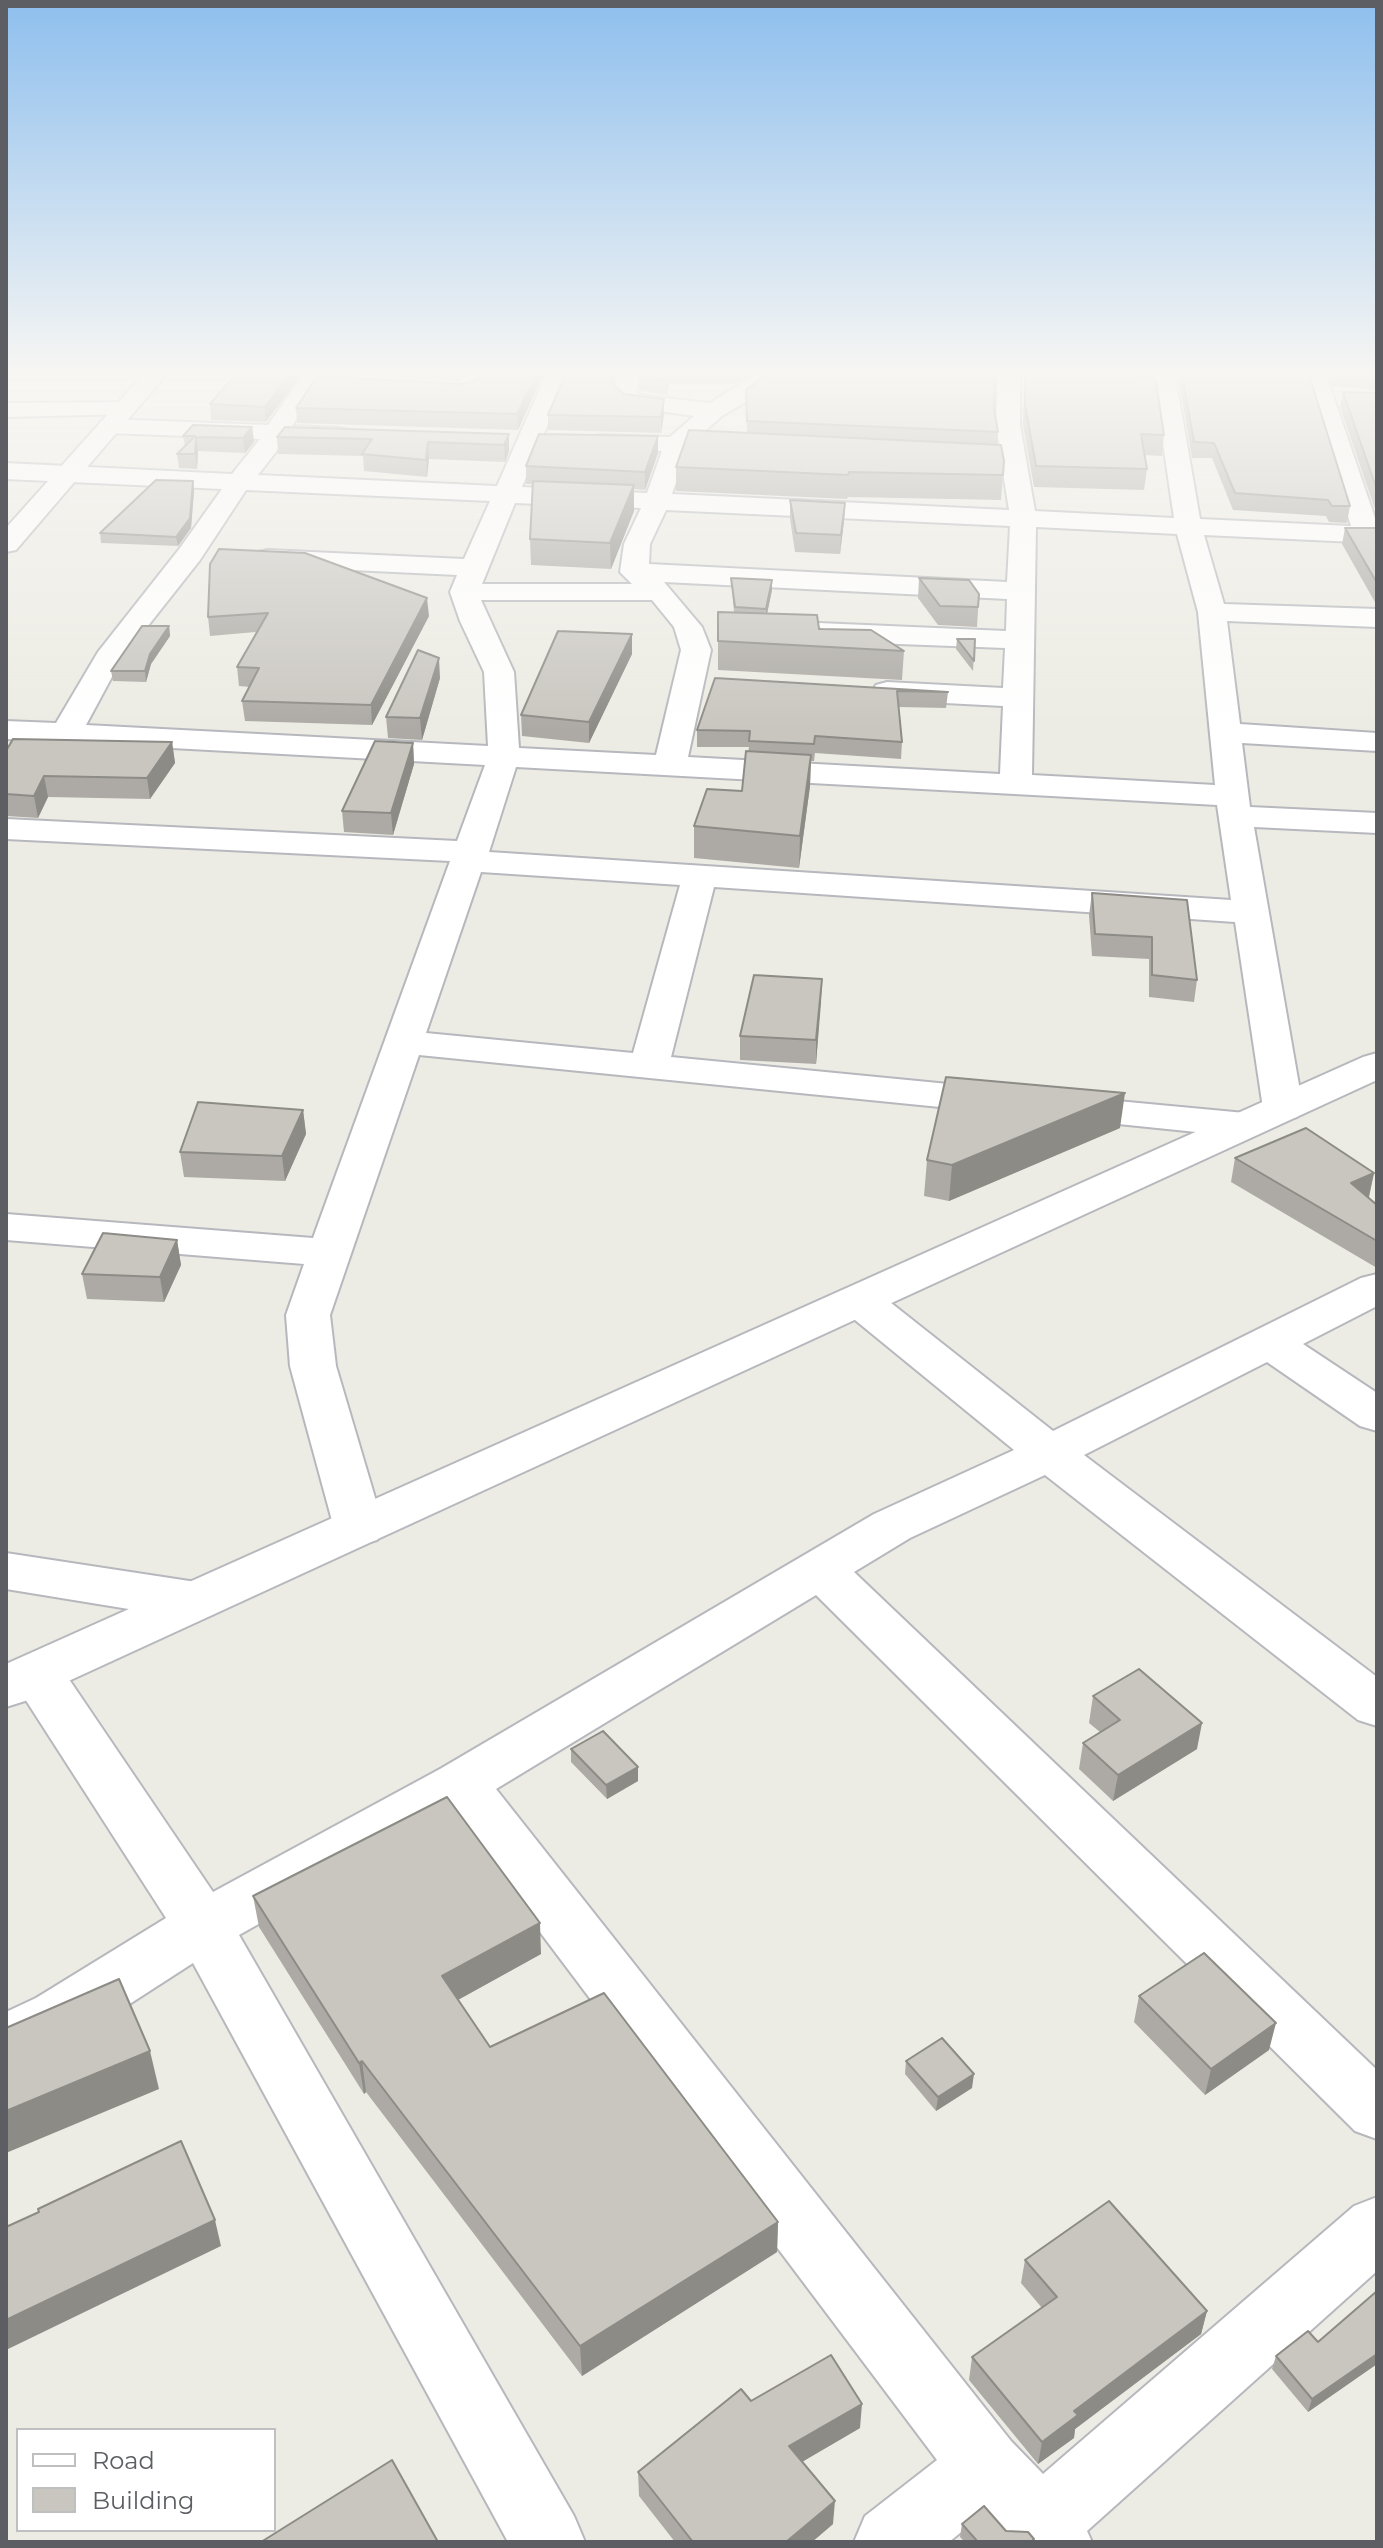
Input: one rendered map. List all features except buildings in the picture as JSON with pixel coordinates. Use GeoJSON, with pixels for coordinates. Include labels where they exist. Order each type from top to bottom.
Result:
{"type":"FeatureCollection","features":[{"type":"Feature","properties":{"kind":"street"},"geometry":{"type":"LineString","coordinates":[[6,544],[16,522],[46,494]]}},
{"type":"Feature","properties":{"kind":"street"},"geometry":{"type":"LineString","coordinates":[[65,734],[108,658],[190,554],[231,494]]}},
{"type":"Feature","properties":{"kind":"street"},"geometry":{"type":"LineString","coordinates":[[359,1528],[313,1366],[308,1315],[504,756],[499,672],[474,621],[469,580],[504,494],[1372,534],[1358,494]]}},
{"type":"Feature","properties":{"kind":"street"},"geometry":{"type":"LineString","coordinates":[[634,572],[641,533],[659,494]]}},
{"type":"Feature","properties":{"kind":"street"},"geometry":{"type":"LineString","coordinates":[[1016,784],[1023,518],[1019,494]]}},
{"type":"Feature","properties":{"kind":"street"},"geometry":{"type":"LineString","coordinates":[[1182,494],[1212,612],[1234,806],[1251,912],[1264,1117]]}},
{"type":"Feature","properties":{"kind":"street"},"geometry":{"type":"LineString","coordinates":[[190,554],[469,580],[660,592]]}},
{"type":"Feature","properties":{"kind":"street"},"geometry":{"type":"LineString","coordinates":[[634,572],[1021,591]]}},
{"type":"Feature","properties":{"kind":"street"},"geometry":{"type":"LineString","coordinates":[[634,572],[660,592],[688,627],[696,650],[670,764]]}},
{"type":"Feature","properties":{"kind":"street"},"geometry":{"type":"LineString","coordinates":[[1212,612],[1377,618]]}},
{"type":"Feature","properties":{"kind":"street"},"geometry":{"type":"LineString","coordinates":[[688,627],[720,629]]}},
{"type":"Feature","properties":{"kind":"street"},"geometry":{"type":"LineString","coordinates":[[799,632],[1020,640]]}},
{"type":"Feature","properties":{"kind":"street"},"geometry":{"type":"LineString","coordinates":[[689,680],[720,682]]}},
{"type":"Feature","properties":{"kind":"street"},"geometry":{"type":"LineString","coordinates":[[861,690],[1018,698]]}},
{"type":"Feature","properties":{"kind":"street"},"geometry":{"type":"LineString","coordinates":[[6,730],[1016,784],[1377,823]]}},
{"type":"Feature","properties":{"kind":"street"},"geometry":{"type":"LineString","coordinates":[[1226,733],[1377,742]]}},
{"type":"Feature","properties":{"kind":"street"},"geometry":{"type":"LineString","coordinates":[[6,829],[471,856],[700,876],[1251,912]]}},
{"type":"Feature","properties":{"kind":"street"},"geometry":{"type":"LineString","coordinates":[[649,1067],[700,876]]}},
{"type":"Feature","properties":{"kind":"street"},"geometry":{"type":"LineString","coordinates":[[405,1042],[649,1067],[1264,1117]]}},
{"type":"Feature","properties":{"kind":"street"},"geometry":{"type":"LineString","coordinates":[[548,2542],[203,1926],[21,1680],[1377,1065]]}},
{"type":"Feature","properties":{"kind":"street"},"geometry":{"type":"LineString","coordinates":[[6,1227],[330,1253]]}},
{"type":"Feature","properties":{"kind":"street"},"geometry":{"type":"LineString","coordinates":[[6,2041],[58,2017],[203,1926],[460,1784],[820,1569],[935,1504],[1049,1453],[1377,1288]]}},
{"type":"Feature","properties":{"kind":"street"},"geometry":{"type":"LineString","coordinates":[[860,1301],[1049,1453],[1377,1706]]}},
{"type":"Feature","properties":{"kind":"street"},"geometry":{"type":"LineString","coordinates":[[1269,1342],[1377,1415]]}},
{"type":"Feature","properties":{"kind":"street"},"geometry":{"type":"LineString","coordinates":[[820,1569],[1377,2111]]}},
{"type":"Feature","properties":{"kind":"street"},"geometry":{"type":"LineString","coordinates":[[6,1571],[196,1601]]}},
{"type":"Feature","properties":{"kind":"street"},"geometry":{"type":"LineString","coordinates":[[460,1784],[986,2466],[1048,2533],[1377,2228]]}},
{"type":"Feature","properties":{"kind":"street"},"geometry":{"type":"LineString","coordinates":[[891,2542],[986,2466]]}}]}
